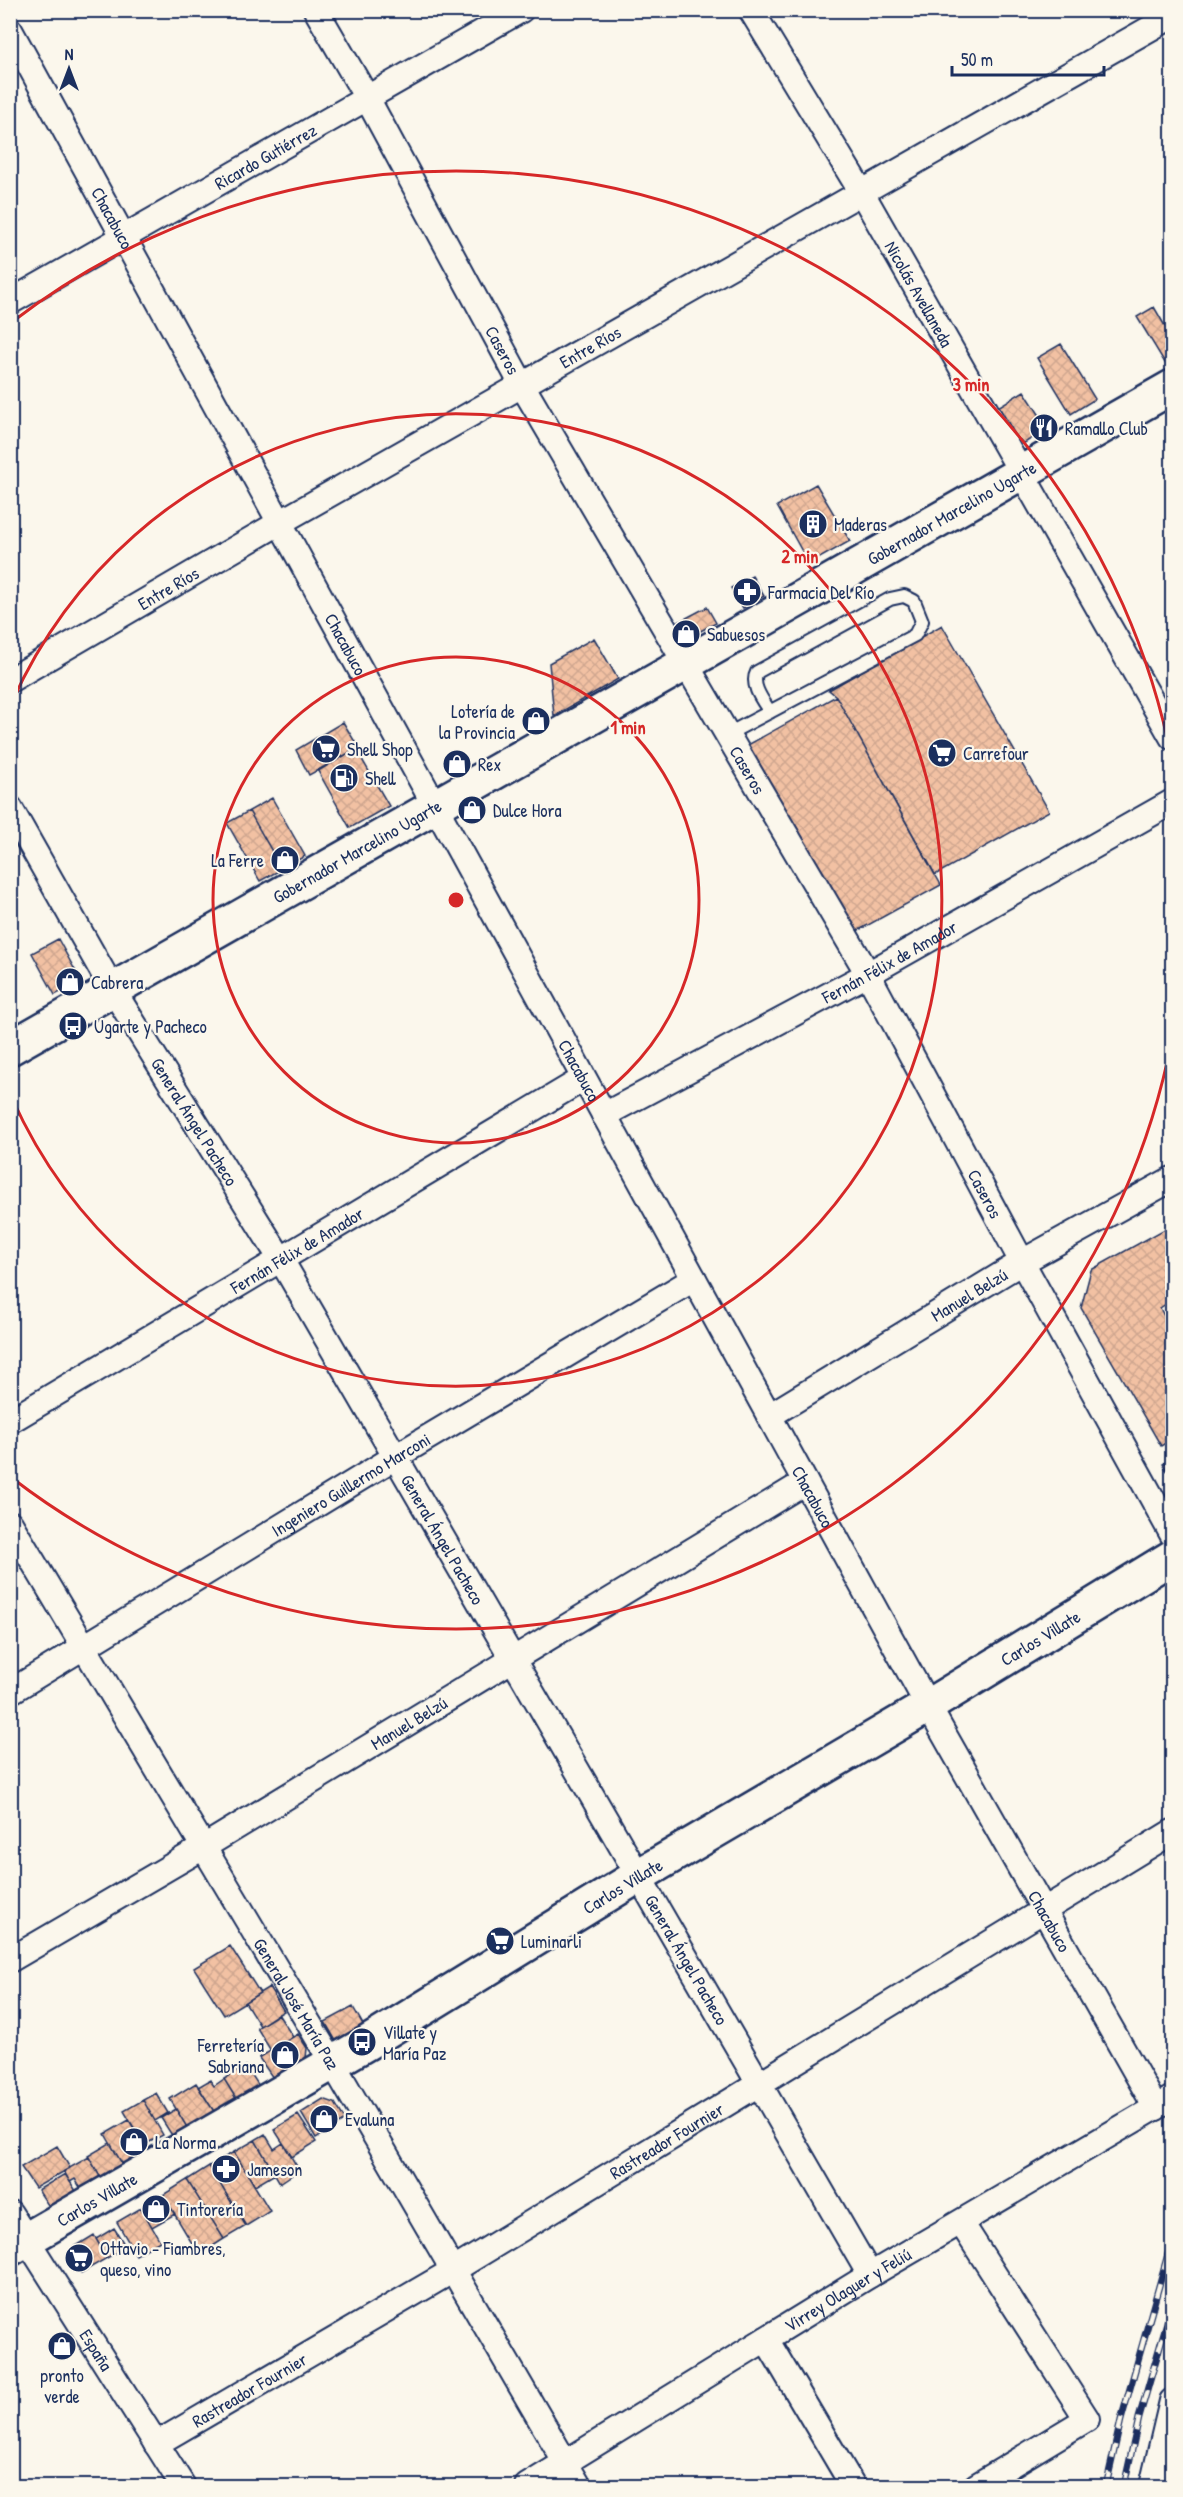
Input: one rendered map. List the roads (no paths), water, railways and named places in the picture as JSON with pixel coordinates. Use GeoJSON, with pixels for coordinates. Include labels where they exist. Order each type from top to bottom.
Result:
{"type":"FeatureCollection","features":[{"type":"Feature","properties":{"kind":"street","name":"Caseros"},"geometry":{"type":"LineString","coordinates":[[316,10],[367,98],[522,385],[868,974],[1022,1262],[1173,1534]]}},
{"type":"Feature","properties":{"kind":"street","name":"Ricardo Gutiérrez"},"geometry":{"type":"LineString","coordinates":[[10,302],[521,10]]}},
{"type":"Feature","properties":{"kind":"street","name":"Nicolás Avellaneda"},"geometry":{"type":"LineString","coordinates":[[751,10],[862,193],[1173,737]]}},
{"type":"Feature","properties":{"kind":"street","name":"Entre Ríos"},"geometry":{"type":"LineString","coordinates":[[10,680],[279,523],[1173,16]]}},
{"type":"Feature","properties":{"kind":"street","name":"Chacabuco"},"geometry":{"type":"LineString","coordinates":[[10,30],[928,1706],[1044,1910],[1164,2103]]}},
{"type":"Feature","properties":{"kind":"street","name":"Gobernador Marcelino Ugarte"},"geometry":{"type":"LineString","coordinates":[[10,1048],[1173,387]]}},
{"type":"Feature","properties":{"kind":"street","name":"Fernán Félix de Amador"},"geometry":{"type":"LineString","coordinates":[[604,1115],[868,974],[1173,802]]}},
{"type":"Feature","properties":{"kind":"street","name":"General Ángel Pacheco"},"geometry":{"type":"LineString","coordinates":[[10,808],[113,990],[280,1258],[870,2276]]}},
{"type":"Feature","properties":{"kind":"street","name":"Fernán Félix de Amador"},"geometry":{"type":"LineString","coordinates":[[10,1421],[583,1079]]}},
{"type":"Feature","properties":{"kind":"street","name":"Manuel Belzú"},"geometry":{"type":"LineString","coordinates":[[769,1416],[1022,1262],[1173,1179]]}},
{"type":"Feature","properties":{"kind":"street","name":"Ingeniero Guillermo Marconi"},"geometry":{"type":"LineString","coordinates":[[10,1692],[395,1457],[694,1279]]}},
{"type":"Feature","properties":{"kind":"street","name":"Manuel Belzú"},"geometry":{"type":"LineString","coordinates":[[10,1960],[202,1848],[805,1482]]}},
{"type":"Feature","properties":{"kind":"street","name":"General José María Paz"},"geometry":{"type":"LineString","coordinates":[[10,1523],[202,1848],[332,2062],[579,2487]]}},
{"type":"Feature","properties":{"kind":"street","name":"Carlos Villate"},"geometry":{"type":"LineString","coordinates":[[16,2234],[367,2043],[638,1876],[928,1706],[1173,1557]]}},
{"type":"Feature","properties":{"kind":"street","name":"Rastreador Fournier"},"geometry":{"type":"LineString","coordinates":[[156,2444],[452,2271],[1173,1832]]}},
{"type":"Feature","properties":{"kind":"street","name":"Virrey Olaguer y Feliú"},"geometry":{"type":"LineString","coordinates":[[527,2487],[870,2276],[963,2224],[1164,2103]]}},
{"type":"Feature","properties":{"kind":"street"},"geometry":{"type":"LineString","coordinates":[[963,2224],[1087,2419],[976,2487]]}},
{"type":"Feature","properties":{"kind":"street","name":"España"},"geometry":{"type":"LineString","coordinates":[[16,2234],[183,2487]]}},
{"type":"Feature","properties":{"kind":"street"},"geometry":{"type":"LineString","coordinates":[[766,2339],[853,2487]]}},
{"type":"Feature","properties":{"kind":"street"},"geometry":{"type":"LineString","coordinates":[[1152,2487],[1173,2401]]}},
{"type":"Feature","properties":{"kind":"lane"},"geometry":{"type":"LineString","coordinates":[[726,735],[770,712],[915,635],[922,621],[914,601],[904,596],[890,599],[757,672],[754,677],[756,689],[770,712]]}},
{"type":"Feature","properties":{"kind":"railway"},"geometry":{"type":"LineString","coordinates":[[1106,2486],[1121,2420],[1172,2240]]}},
{"type":"Feature","properties":{"kind":"railway"},"geometry":{"type":"LineString","coordinates":[[1124,2486],[1139,2418],[1172,2305]]}},
{"type":"Feature","properties":{"kind":"place","name":"Ramallo Club"},"geometry":{"type":"Point","coordinates":[1044,428]}},
{"type":"Feature","properties":{"kind":"place","name":"Maderas"},"geometry":{"type":"Point","coordinates":[813,524]}},
{"type":"Feature","properties":{"kind":"place","name":"Farmacia Del Río"},"geometry":{"type":"Point","coordinates":[747,592]}},
{"type":"Feature","properties":{"kind":"place","name":"Sabuesos"},"geometry":{"type":"Point","coordinates":[686,634]}},
{"type":"Feature","properties":{"kind":"place","name":"Lotería de la Provincia"},"geometry":{"type":"Point","coordinates":[536,721]}},
{"type":"Feature","properties":{"kind":"place","name":"Shell Shop"},"geometry":{"type":"Point","coordinates":[326,749]}},
{"type":"Feature","properties":{"kind":"place","name":"Carrefour"},"geometry":{"type":"Point","coordinates":[942,753]}},
{"type":"Feature","properties":{"kind":"place","name":"Rex"},"geometry":{"type":"Point","coordinates":[457,764]}},
{"type":"Feature","properties":{"kind":"place","name":"Shell"},"geometry":{"type":"Point","coordinates":[344,778]}},
{"type":"Feature","properties":{"kind":"place","name":"Dulce Hora"},"geometry":{"type":"Point","coordinates":[472,810]}},
{"type":"Feature","properties":{"kind":"place","name":"La Ferre"},"geometry":{"type":"Point","coordinates":[285,860]}},
{"type":"Feature","properties":{"kind":"place","name":"Cabrera"},"geometry":{"type":"Point","coordinates":[70,982]}},
{"type":"Feature","properties":{"kind":"place","name":"Ugarte y Pacheco"},"geometry":{"type":"Point","coordinates":[73,1026]}},
{"type":"Feature","properties":{"kind":"place","name":"Luminarli"},"geometry":{"type":"Point","coordinates":[500,1941]}},
{"type":"Feature","properties":{"kind":"place","name":"Villate y María Paz"},"geometry":{"type":"Point","coordinates":[362,2042]}},
{"type":"Feature","properties":{"kind":"place","name":"Ferretería Sabriana"},"geometry":{"type":"Point","coordinates":[285,2055]}},
{"type":"Feature","properties":{"kind":"place","name":"Evaluna"},"geometry":{"type":"Point","coordinates":[324,2119]}},
{"type":"Feature","properties":{"kind":"place","name":"La Norma"},"geometry":{"type":"Point","coordinates":[134,2142]}},
{"type":"Feature","properties":{"kind":"place","name":"Jameson"},"geometry":{"type":"Point","coordinates":[226,2169]}},
{"type":"Feature","properties":{"kind":"place","name":"Tintorería"},"geometry":{"type":"Point","coordinates":[156,2209]}},
{"type":"Feature","properties":{"kind":"place","name":"Ottavio - Fiambres, queso, vino"},"geometry":{"type":"Point","coordinates":[79,2258]}},
{"type":"Feature","properties":{"kind":"place","name":"pronto verde"},"geometry":{"type":"Point","coordinates":[62,2346]}}]}
